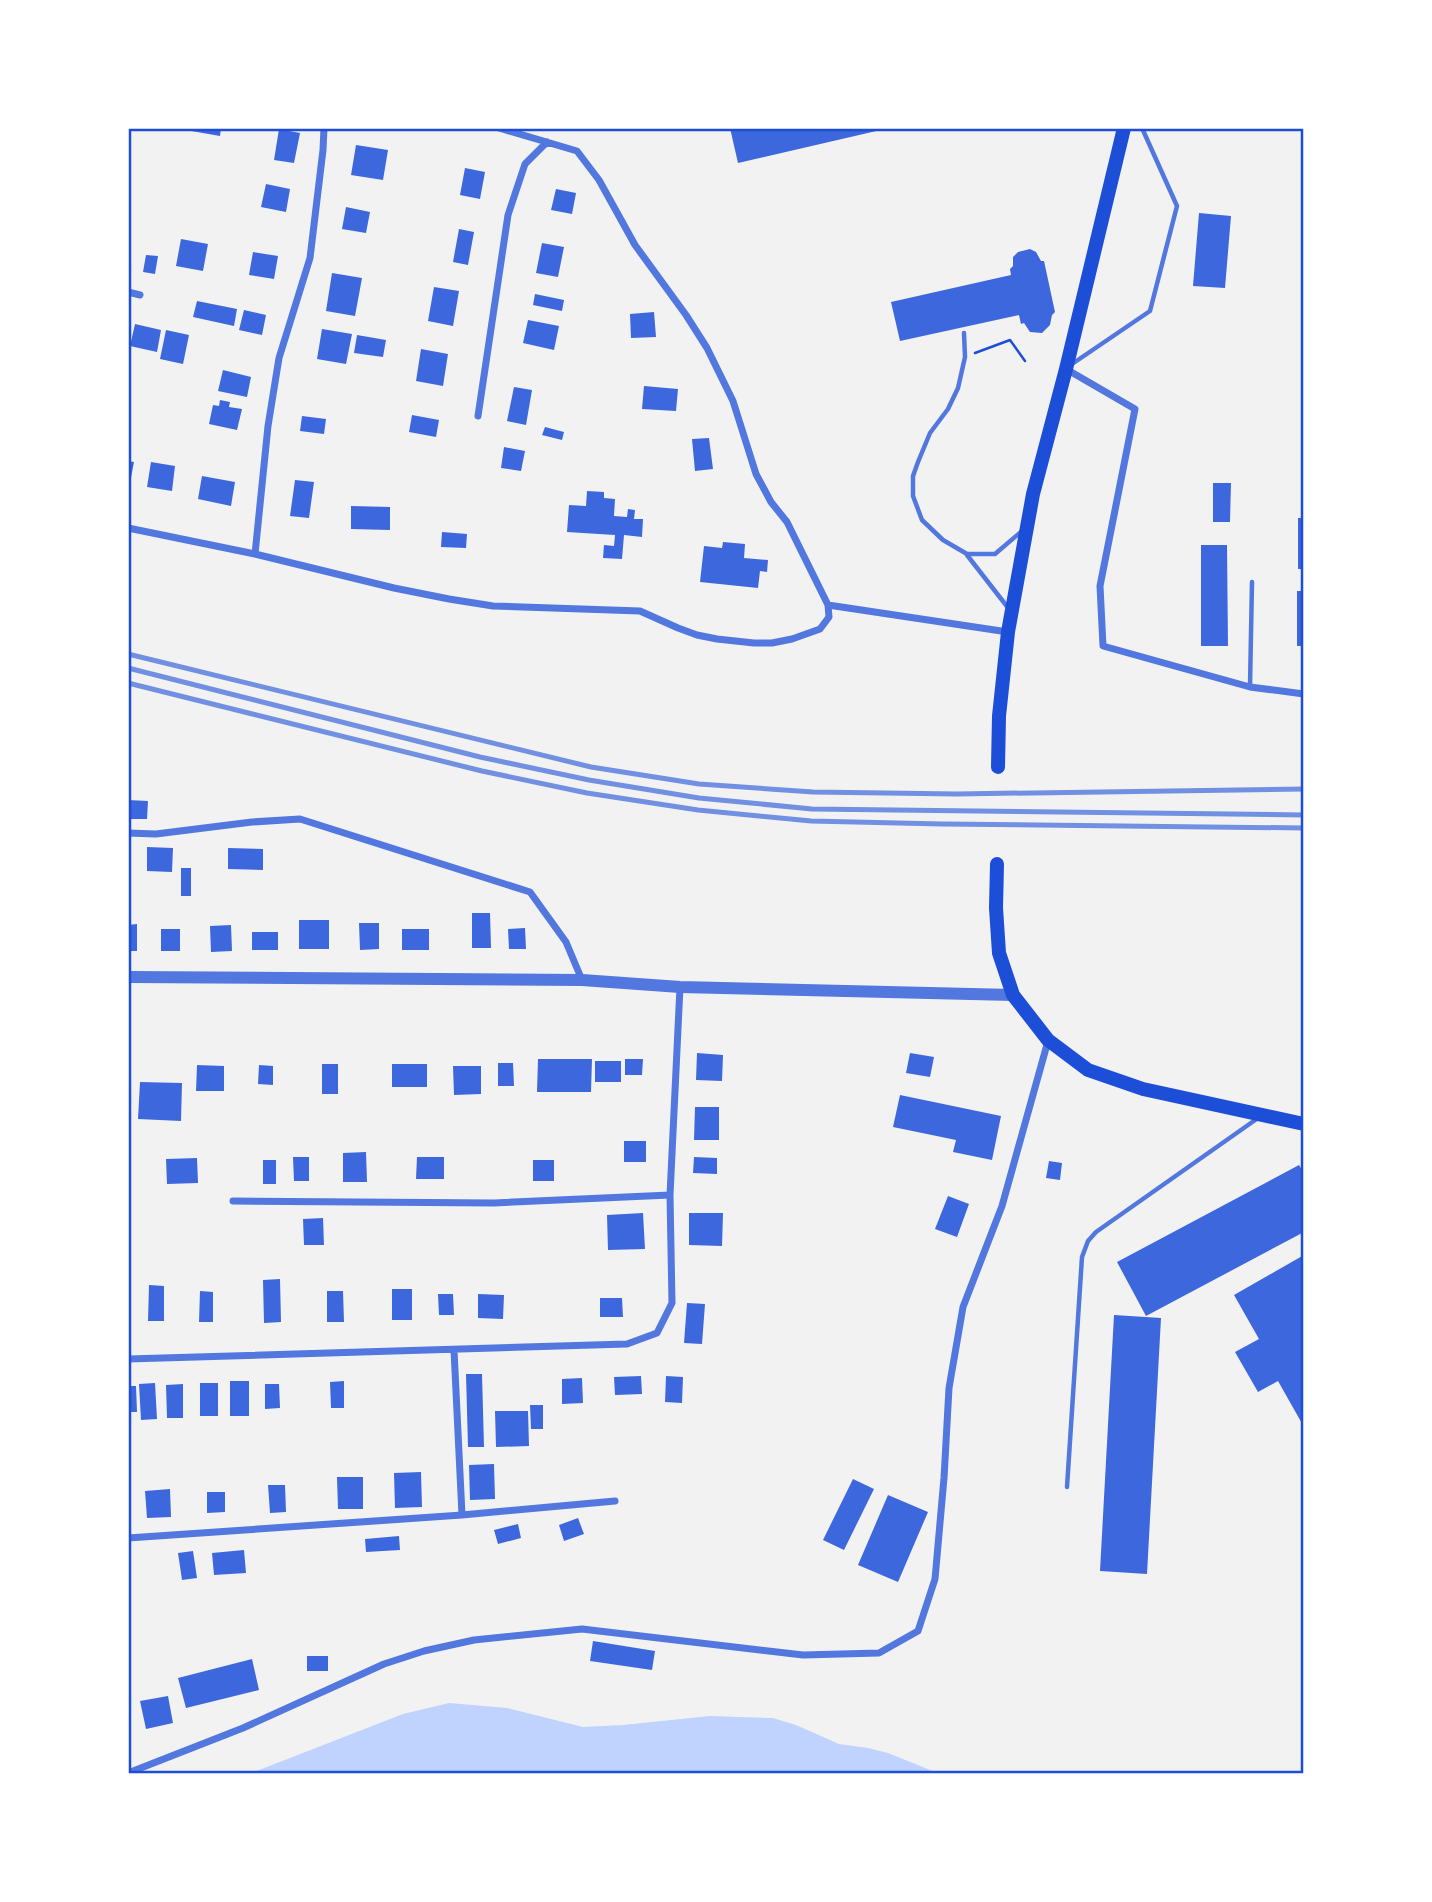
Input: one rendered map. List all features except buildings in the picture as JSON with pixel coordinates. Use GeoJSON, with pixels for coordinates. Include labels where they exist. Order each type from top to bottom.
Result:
{"type":"FeatureCollection","features":[{"type":"Feature","properties":{"kind":"main road"},"geometry":{"type":"LineString","coordinates":[[998,767],[999,716],[1008,632],[1033,494],[1124,128]]}},
{"type":"Feature","properties":{"kind":"main road"},"geometry":{"type":"LineString","coordinates":[[996,864],[999,953],[1013,995],[1048,1040],[1088,1070],[1132,1086],[1304,1124]]}},
{"type":"Feature","properties":{"kind":"street"},"geometry":{"type":"LineString","coordinates":[[255,554],[268,426],[279,358],[310,258],[324,128]]}},
{"type":"Feature","properties":{"kind":"street"},"geometry":{"type":"LineString","coordinates":[[128,528],[255,554],[394,588],[493,606],[640,611],[697,635],[717,639],[772,643],[820,629],[829,617],[828,605],[787,522],[771,502],[756,474],[733,401],[707,348],[635,245],[599,180],[577,151],[499,128]]}},
{"type":"Feature","properties":{"kind":"street"},"geometry":{"type":"LineString","coordinates":[[478,416],[508,215],[526,164],[547,142]]}},
{"type":"Feature","properties":{"kind":"street"},"geometry":{"type":"LineString","coordinates":[[128,292],[140,295]]}},
{"type":"Feature","properties":{"kind":"street"},"geometry":{"type":"LineString","coordinates":[[1066,369],[1135,409],[1100,586],[1103,646],[1250,687],[1304,694]]}},
{"type":"Feature","properties":{"kind":"street"},"geometry":{"type":"LineString","coordinates":[[828,605],[1008,632]]}},
{"type":"Feature","properties":{"kind":"street"},"geometry":{"type":"LineString","coordinates":[[128,833],[156,834],[300,819],[530,892],[566,942],[582,980]]}},
{"type":"Feature","properties":{"kind":"street"},"geometry":{"type":"LineString","coordinates":[[128,977],[582,980],[680,987],[1013,995]]}},
{"type":"Feature","properties":{"kind":"street"},"geometry":{"type":"LineString","coordinates":[[128,1359],[627,1345],[657,1334],[672,1303],[670,1195],[680,987]]}},
{"type":"Feature","properties":{"kind":"street"},"geometry":{"type":"LineString","coordinates":[[128,1773],[243,1728],[384,1664],[424,1651],[474,1640],[582,1629],[803,1656],[879,1653],[918,1631],[935,1579],[949,1388],[963,1307],[1002,1206],[1048,1040]]}},
{"type":"Feature","properties":{"kind":"street"},"geometry":{"type":"LineString","coordinates":[[233,1201],[494,1203],[670,1195]]}},
{"type":"Feature","properties":{"kind":"street"},"geometry":{"type":"LineString","coordinates":[[454,1350],[462,1515]]}},
{"type":"Feature","properties":{"kind":"street"},"geometry":{"type":"LineString","coordinates":[[128,1538],[462,1515],[615,1500]]}},
{"type":"Feature","properties":{"kind":"lane"},"geometry":{"type":"LineString","coordinates":[[1066,369],[1150,311],[1177,206],[1142,128]]}},
{"type":"Feature","properties":{"kind":"lane"},"geometry":{"type":"LineString","coordinates":[[964,333],[965,357],[958,388],[930,433],[914,476],[913,496],[922,520],[943,540],[967,554],[1012,613]]}},
{"type":"Feature","properties":{"kind":"lane"},"geometry":{"type":"LineString","coordinates":[[967,554],[995,554],[1027,527]]}},
{"type":"Feature","properties":{"kind":"lane"},"geometry":{"type":"LineString","coordinates":[[1250,687],[1252,582]]}},
{"type":"Feature","properties":{"kind":"lane"},"geometry":{"type":"LineString","coordinates":[[1067,1487],[1082,1257],[1088,1241],[1261,1115]]}},
{"type":"Feature","properties":{"kind":"path"},"geometry":{"type":"LineString","coordinates":[[965,357],[1010,340],[1025,361]]}},
{"type":"Feature","properties":{"kind":"water"},"geometry":{"type":"Polygon","coordinates":[[[449,1703],[507,1708],[583,1727],[710,1716],[773,1718],[839,1744],[888,1753],[940,1774],[249,1774],[403,1714],[449,1703]]]}},
{"type":"Feature","properties":{"kind":"railway"},"geometry":{"type":"LineString","coordinates":[[128,654],[591,767],[699,784],[813,792],[957,794],[1304,789]]}},
{"type":"Feature","properties":{"kind":"railway"},"geometry":{"type":"LineString","coordinates":[[128,668],[480,757],[589,780],[699,798],[812,809],[1304,815]]}},
{"type":"Feature","properties":{"kind":"railway"},"geometry":{"type":"LineString","coordinates":[[128,683],[482,771],[587,793],[698,810],[811,821],[1304,828]]}}]}
